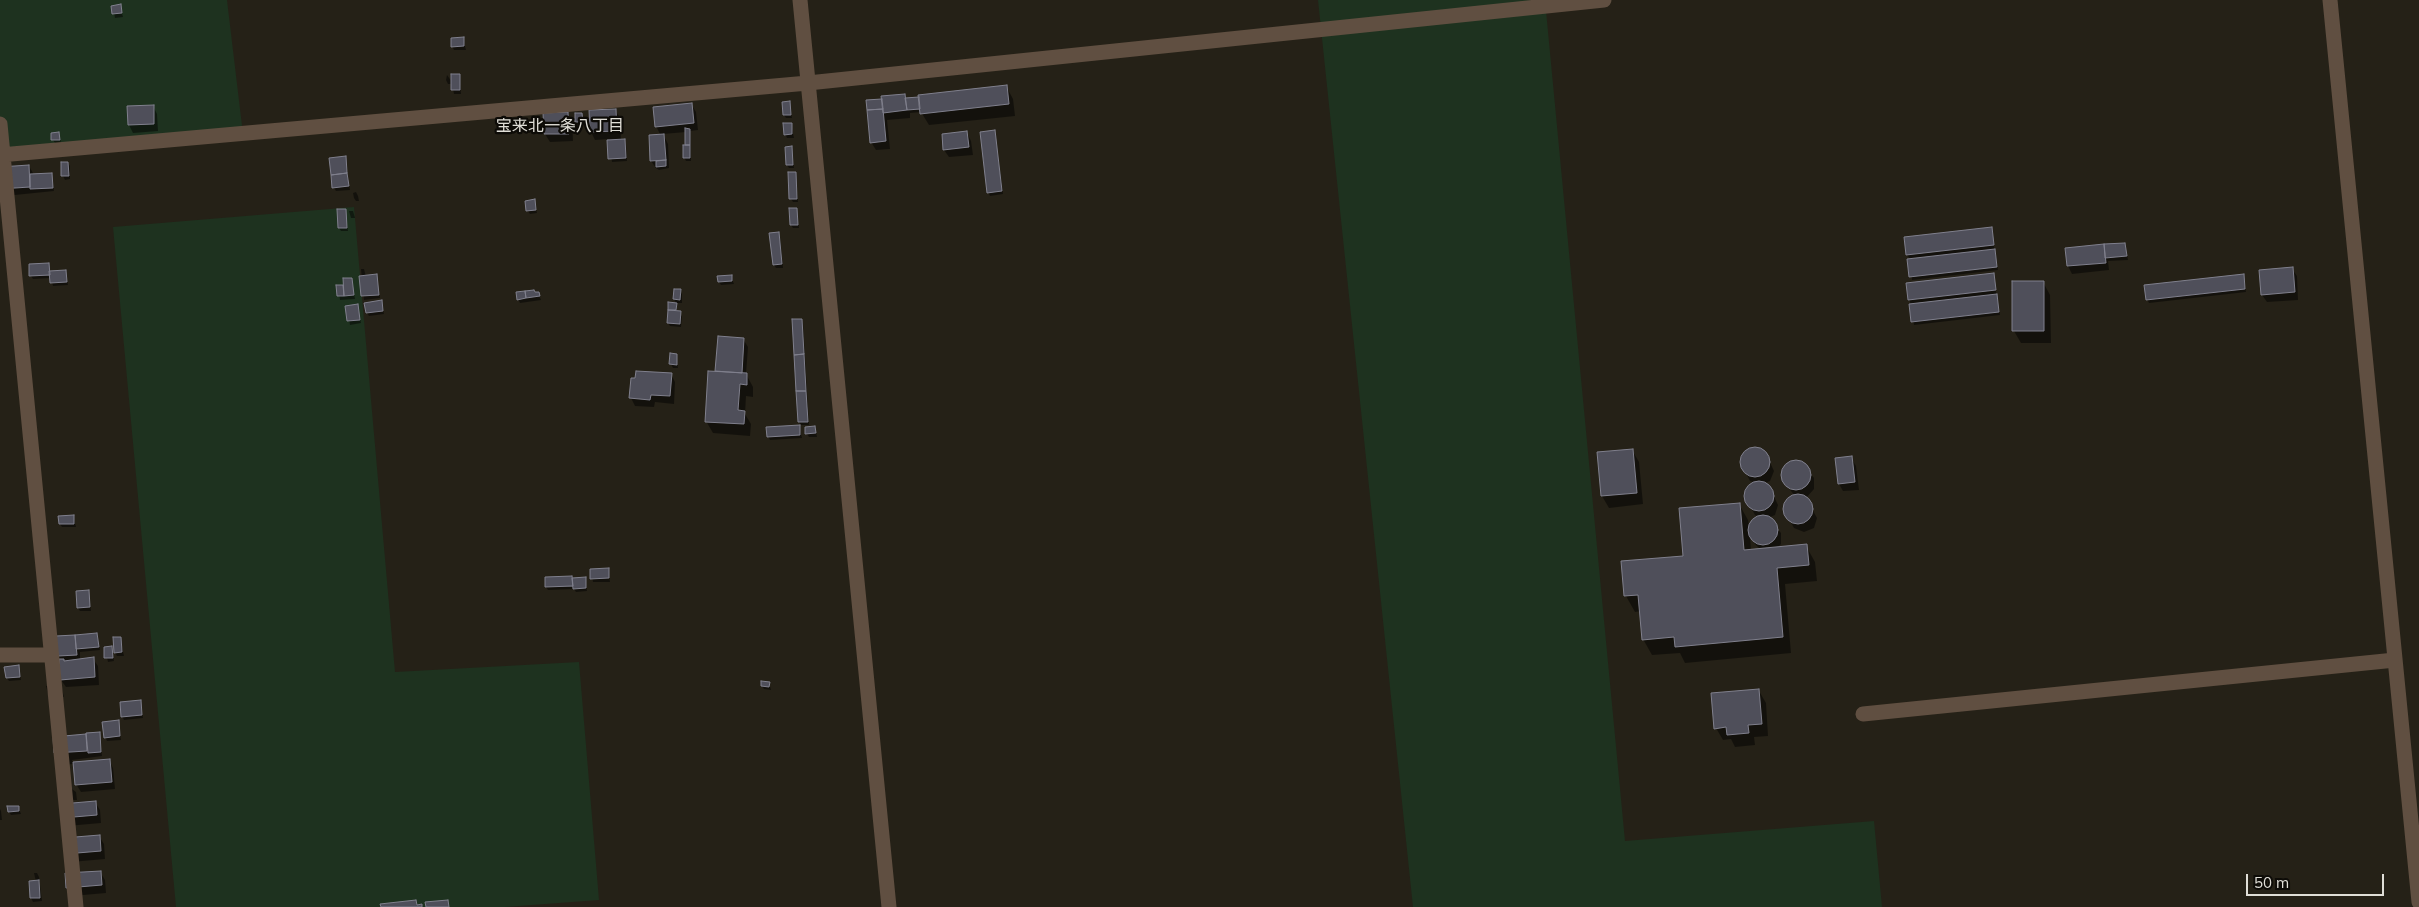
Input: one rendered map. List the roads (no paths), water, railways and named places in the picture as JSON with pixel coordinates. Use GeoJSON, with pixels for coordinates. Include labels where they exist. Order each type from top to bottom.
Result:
{"type":"FeatureCollection","features":[{"type":"Feature","properties":{"kind":"street"},"geometry":{"type":"LineString","coordinates":[[800,0],[890,907]]}},
{"type":"Feature","properties":{"kind":"street"},"geometry":{"type":"LineString","coordinates":[[2,155],[808,83],[1604,0]]}},
{"type":"Feature","properties":{"kind":"street"},"geometry":{"type":"LineString","coordinates":[[2330,0],[2419,902]]}},
{"type":"Feature","properties":{"kind":"street"},"geometry":{"type":"LineString","coordinates":[[0,124],[50,655],[76,907]]}},
{"type":"Feature","properties":{"kind":"street"},"geometry":{"type":"LineString","coordinates":[[0,655],[50,655]]}},
{"type":"Feature","properties":{"kind":"street"},"geometry":{"type":"LineString","coordinates":[[1863,714],[2395,660]]}},
{"type":"Feature","properties":{"kind":"district","name":"宝来北一条八丁目"},"geometry":{"type":"Point","coordinates":[560,126]}}]}
